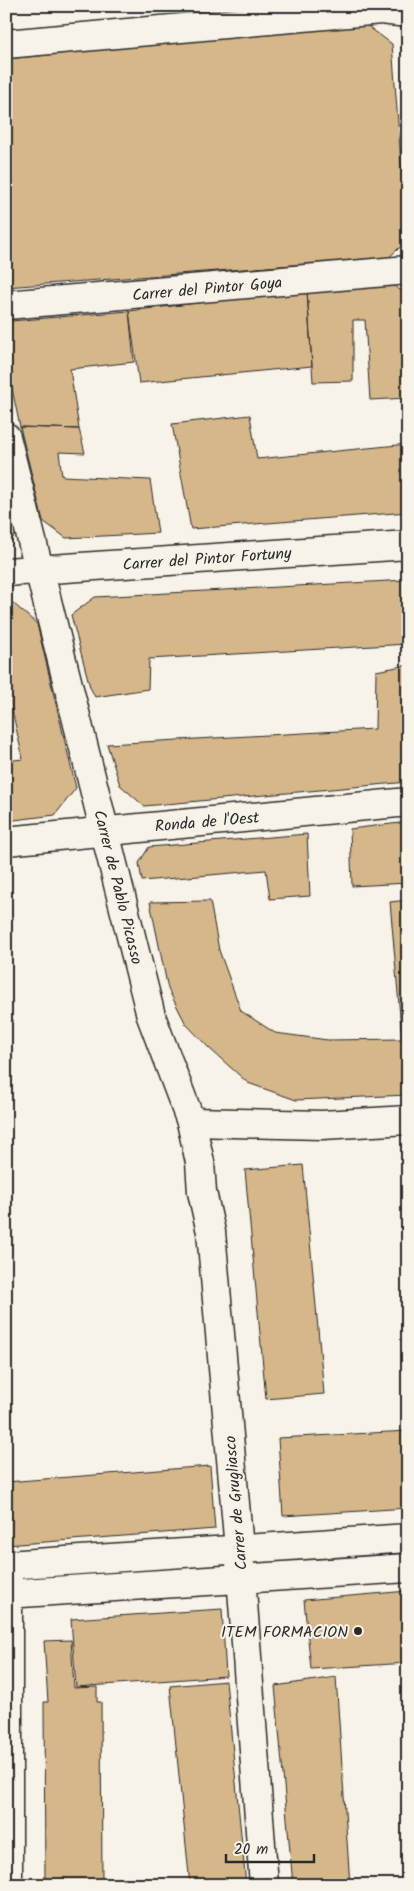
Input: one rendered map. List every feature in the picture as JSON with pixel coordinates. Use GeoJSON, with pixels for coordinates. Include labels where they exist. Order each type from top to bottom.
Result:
{"type":"FeatureCollection","features":[{"type":"Feature","properties":{"kind":"street"},"geometry":{"type":"LineString","coordinates":[[6,44],[168,17],[381,10],[408,13]]}},
{"type":"Feature","properties":{"kind":"street","name":"Carrer del Pintor Goya"},"geometry":{"type":"LineString","coordinates":[[6,305],[408,270]]}},
{"type":"Feature","properties":{"kind":"street","name":"Carrer de Pablo Picasso"},"geometry":{"type":"LineString","coordinates":[[6,437],[151,1016],[191,1122]]}},
{"type":"Feature","properties":{"kind":"street","name":"Carrer del Pintor Fortuny"},"geometry":{"type":"LineString","coordinates":[[6,572],[408,545]]}},
{"type":"Feature","properties":{"kind":"street","name":"Ronda de l'Oest"},"geometry":{"type":"LineString","coordinates":[[6,841],[408,802]]}},
{"type":"Feature","properties":{"kind":"street"},"geometry":{"type":"LineString","coordinates":[[191,1122],[322,1125],[408,1120]]}},
{"type":"Feature","properties":{"kind":"street","name":"Carrer de Grugliasco"},"geometry":{"type":"LineString","coordinates":[[191,1122],[200,1162],[202,1192],[211,1232],[239,1549],[264,1885]]}},
{"type":"Feature","properties":{"kind":"street"},"geometry":{"type":"LineString","coordinates":[[8,1885],[7,1565],[408,1538]]}},
{"type":"Feature","properties":{"kind":"street"},"geometry":{"type":"LineString","coordinates":[[8,1594],[408,1568]]}},
{"type":"Feature","properties":{"kind":"building"},"geometry":{"type":"Polygon","coordinates":[[[365,24],[392,44],[407,241],[388,258],[6,287],[6,59],[365,24]]]}},
{"type":"Feature","properties":{"kind":"building"},"geometry":{"type":"Polygon","coordinates":[[[394,286],[408,295],[408,398],[370,400],[365,320],[353,320],[353,381],[313,382],[307,290],[394,286]]]}},
{"type":"Feature","properties":{"kind":"building"},"geometry":{"type":"Polygon","coordinates":[[[307,290],[312,366],[139,383],[129,311],[307,290]]]}},
{"type":"Feature","properties":{"kind":"building"},"geometry":{"type":"Polygon","coordinates":[[[129,311],[134,362],[70,369],[79,429],[20,427],[6,360],[6,328],[11,321],[129,311]]]}},
{"type":"Feature","properties":{"kind":"building"},"geometry":{"type":"Polygon","coordinates":[[[250,415],[257,459],[408,444],[408,512],[191,529],[172,424],[250,415]]]}},
{"type":"Feature","properties":{"kind":"building"},"geometry":{"type":"Polygon","coordinates":[[[20,427],[79,429],[85,453],[59,452],[62,476],[150,480],[158,533],[66,538],[43,521],[20,427]]]}},
{"type":"Feature","properties":{"kind":"building"},"geometry":{"type":"Polygon","coordinates":[[[6,463],[19,530],[9,543],[6,543],[6,463]]]}},
{"type":"Feature","properties":{"kind":"building"},"geometry":{"type":"Polygon","coordinates":[[[407,580],[408,644],[149,659],[148,689],[95,697],[90,687],[71,615],[95,597],[407,580]]]}},
{"type":"Feature","properties":{"kind":"building"},"geometry":{"type":"Polygon","coordinates":[[[6,603],[13,603],[37,624],[76,788],[55,815],[6,821],[6,761],[23,759],[6,683],[6,603]]]}},
{"type":"Feature","properties":{"kind":"building"},"geometry":{"type":"Polygon","coordinates":[[[408,665],[408,782],[144,806],[120,785],[107,744],[375,729],[376,671],[408,665]]]}},
{"type":"Feature","properties":{"kind":"building"},"geometry":{"type":"Polygon","coordinates":[[[408,822],[408,883],[352,886],[350,829],[408,822]]]}},
{"type":"Feature","properties":{"kind":"building"},"geometry":{"type":"Polygon","coordinates":[[[307,834],[310,896],[270,899],[266,870],[142,881],[139,863],[149,847],[307,834]]]}},
{"type":"Feature","properties":{"kind":"building"},"geometry":{"type":"Polygon","coordinates":[[[408,900],[408,1095],[296,1100],[248,1083],[210,1049],[186,1024],[168,989],[150,902],[210,901],[219,950],[241,1011],[275,1033],[328,1040],[402,1039],[390,902],[408,900]]]}},
{"type":"Feature","properties":{"kind":"building"},"geometry":{"type":"Polygon","coordinates":[[[303,1165],[324,1394],[266,1399],[245,1170],[303,1165]]]}},
{"type":"Feature","properties":{"kind":"building"},"geometry":{"type":"Polygon","coordinates":[[[408,1431],[408,1508],[283,1516],[278,1438],[408,1431]]]}},
{"type":"Feature","properties":{"kind":"building"},"geometry":{"type":"Polygon","coordinates":[[[210,1466],[215,1529],[6,1545],[6,1482],[210,1466]]]}},
{"type":"Feature","properties":{"kind":"building","name":"ITEM FORMACION"},"geometry":{"type":"Polygon","coordinates":[[[408,1591],[408,1663],[311,1669],[304,1600],[408,1591]]]}},
{"type":"Feature","properties":{"kind":"building"},"geometry":{"type":"Polygon","coordinates":[[[222,1609],[226,1676],[76,1687],[71,1619],[222,1609]]]}},
{"type":"Feature","properties":{"kind":"building"},"geometry":{"type":"Polygon","coordinates":[[[71,1640],[74,1688],[97,1687],[97,1702],[101,1702],[102,1885],[45,1885],[44,1702],[48,1702],[44,1641],[71,1640]]]}},
{"type":"Feature","properties":{"kind":"building"},"geometry":{"type":"Polygon","coordinates":[[[336,1677],[350,1885],[293,1885],[275,1686],[336,1677]]]}},
{"type":"Feature","properties":{"kind":"building"},"geometry":{"type":"Polygon","coordinates":[[[226,1681],[246,1885],[190,1885],[170,1686],[226,1681]]]}},
{"type":"Feature","properties":{"kind":"place","name":"ITEM FORMACION"},"geometry":{"type":"Point","coordinates":[358,1631]}}]}
